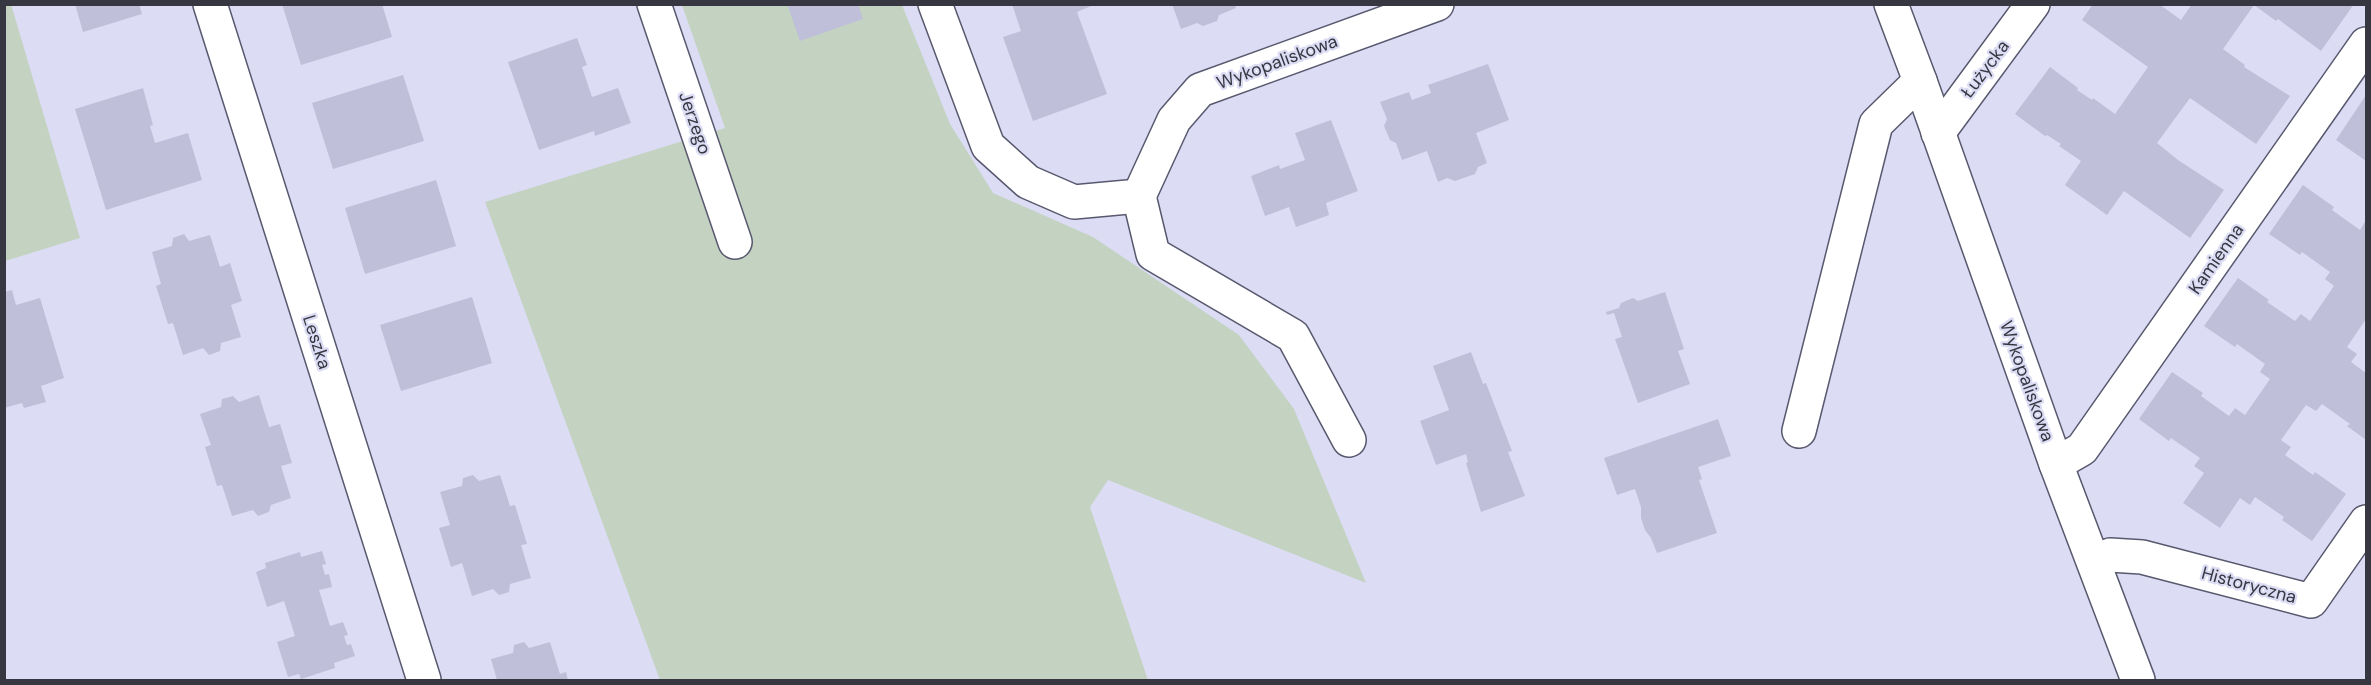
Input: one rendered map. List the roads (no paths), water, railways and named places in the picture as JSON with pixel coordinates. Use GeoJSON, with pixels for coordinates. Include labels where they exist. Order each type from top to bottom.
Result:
{"type":"FeatureCollection","features":[{"type":"Feature","properties":{"kind":"street","name":"Leszka"},"geometry":{"type":"LineString","coordinates":[[210,4],[424,681]]}},
{"type":"Feature","properties":{"kind":"street","name":"Jerzego"},"geometry":{"type":"LineString","coordinates":[[654,4],[735,242]]}},
{"type":"Feature","properties":{"kind":"street"},"geometry":{"type":"LineString","coordinates":[[935,4],[988,146],[1028,182],[1074,202],[1139,196],[1153,254],[1293,336],[1349,440]]}},
{"type":"Feature","properties":{"kind":"street","name":"Wykopaliskowa"},"geometry":{"type":"LineString","coordinates":[[1139,196],[1174,120],[1200,90],[1437,4]]}},
{"type":"Feature","properties":{"kind":"street","name":"Wykopaliskowa"},"geometry":{"type":"LineString","coordinates":[[1891,4],[2056,464],[2138,681]]}},
{"type":"Feature","properties":{"kind":"street","name":"Łużycka"},"geometry":{"type":"LineString","coordinates":[[1938,133],[2033,4]]}},
{"type":"Feature","properties":{"kind":"street","name":"Kamienna"},"geometry":{"type":"LineString","coordinates":[[2056,464],[2082,449],[2367,44]]}},
{"type":"Feature","properties":{"kind":"street"},"geometry":{"type":"LineString","coordinates":[[1799,431],[1876,124],[1920,81]]}},
{"type":"Feature","properties":{"kind":"street","name":"Historyczna"},"geometry":{"type":"LineString","coordinates":[[2094,562],[2110,555],[2142,557],[2310,601],[2367,522]]}}]}
